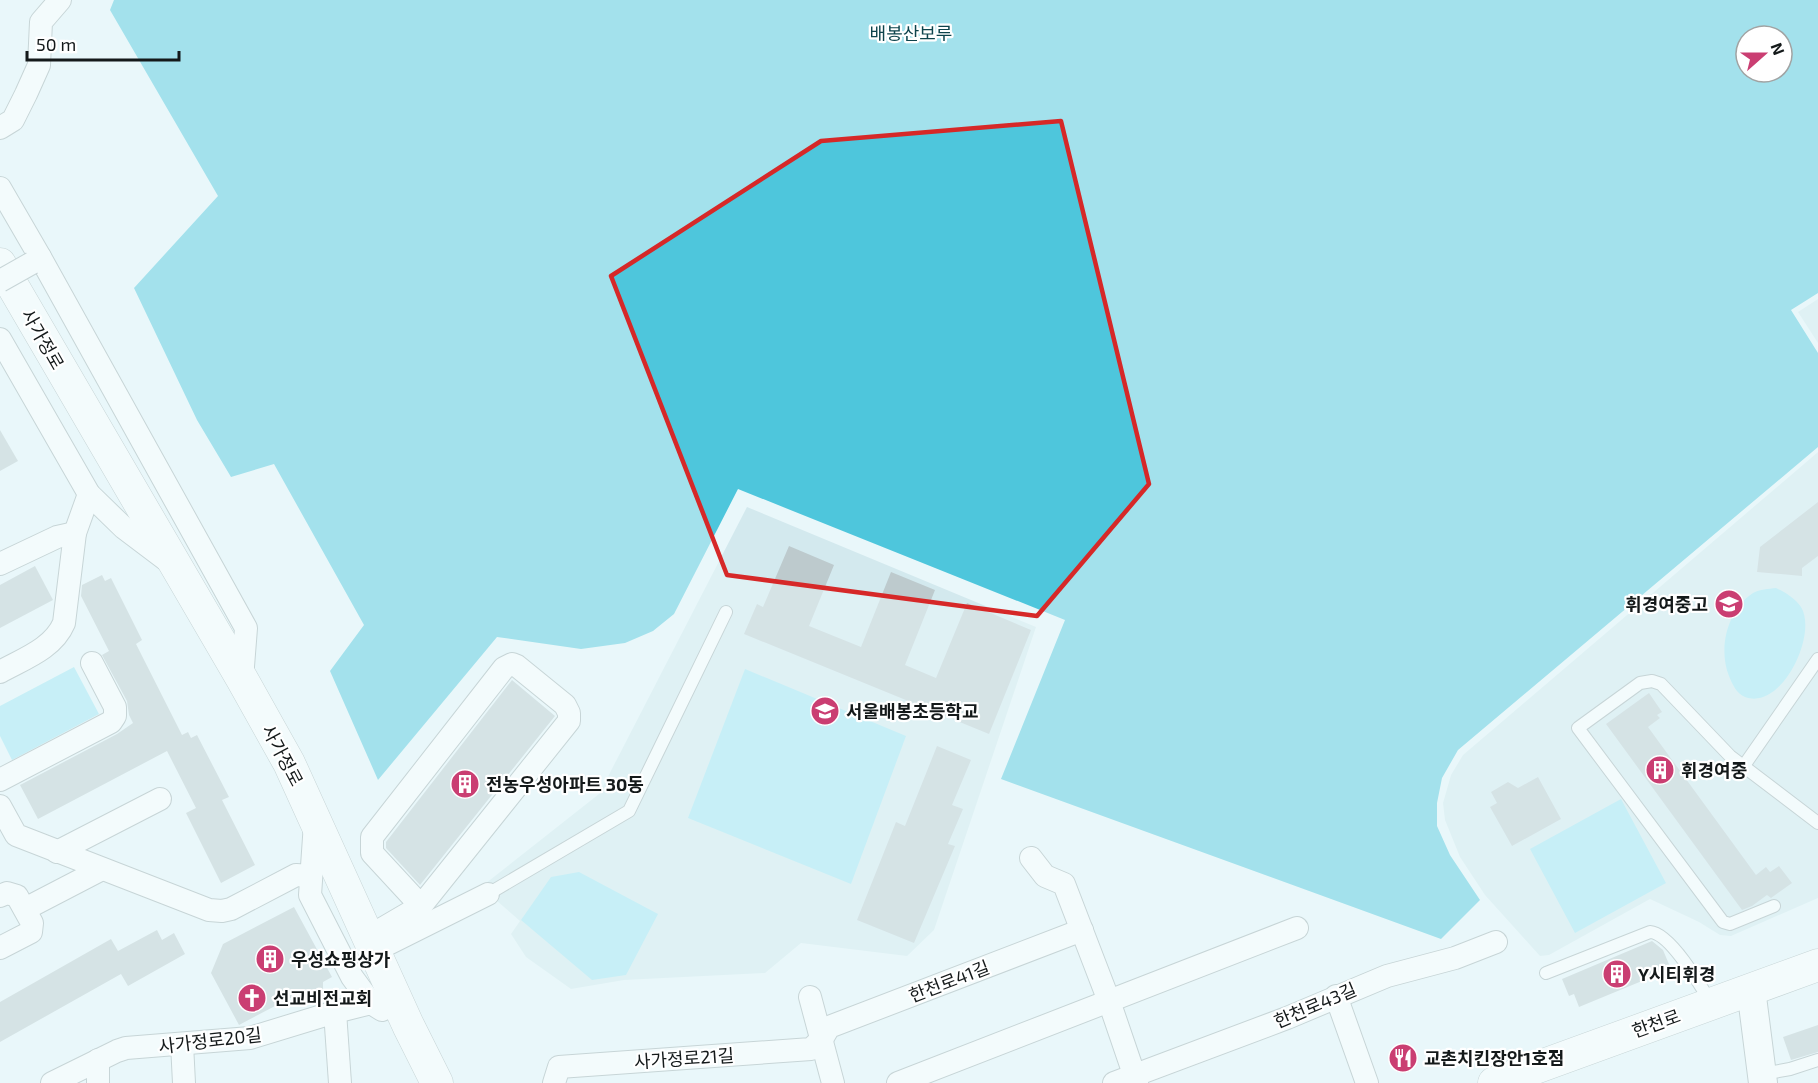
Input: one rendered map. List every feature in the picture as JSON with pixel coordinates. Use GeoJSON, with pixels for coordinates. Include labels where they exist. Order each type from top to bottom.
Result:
{"type":"FeatureCollection","features":[{"type":"Feature","properties":{"kind":"main road","name":"사가정로"},"geometry":{"type":"LineString","coordinates":[[0,264],[242,679],[288,763],[408,1025],[437,1083]]}},
{"type":"Feature","properties":{"kind":"main road","name":"한천로"},"geometry":{"type":"LineString","coordinates":[[1494,1083],[1818,964]]}},
{"type":"Feature","properties":{"kind":"street"},"geometry":{"type":"LineString","coordinates":[[0,128],[13,120],[26,94],[39,65],[41,22],[60,0]]}},
{"type":"Feature","properties":{"kind":"street"},"geometry":{"type":"LineString","coordinates":[[0,188],[36,260],[246,628],[242,679]]}},
{"type":"Feature","properties":{"kind":"street"},"geometry":{"type":"LineString","coordinates":[[0,281],[36,260]]}},
{"type":"Feature","properties":{"kind":"street","name":"사가정로"},"geometry":{"type":"LineString","coordinates":[[0,339],[89,494],[124,528],[177,568]]}},
{"type":"Feature","properties":{"kind":"street"},"geometry":{"type":"LineString","coordinates":[[0,672],[48,645],[60,632],[64,623],[75,533],[89,494]]}},
{"type":"Feature","properties":{"kind":"street"},"geometry":{"type":"LineString","coordinates":[[0,564],[57,537],[75,533]]}},
{"type":"Feature","properties":{"kind":"street"},"geometry":{"type":"LineString","coordinates":[[0,780],[111,722],[115,716],[115,707],[92,663]]}},
{"type":"Feature","properties":{"kind":"street"},"geometry":{"type":"LineString","coordinates":[[371,944],[421,906],[569,721],[569,713],[565,705],[512,664],[504,668],[372,837],[372,853],[421,906]]}},
{"type":"Feature","properties":{"kind":"street"},"geometry":{"type":"LineString","coordinates":[[57,852],[160,799]]}},
{"type":"Feature","properties":{"kind":"street"},"geometry":{"type":"LineString","coordinates":[[0,806],[8,839],[57,852],[209,910],[231,909],[296,875],[311,876]]}},
{"type":"Feature","properties":{"kind":"street"},"geometry":{"type":"LineString","coordinates":[[315,819],[310,896],[352,977],[371,1003],[408,1025]]}},
{"type":"Feature","properties":{"kind":"street","name":"한천로43길"},"geometry":{"type":"LineString","coordinates":[[1031,858],[1045,876],[1064,884],[1109,1001],[1129,1080],[1388,976],[1455,958],[1496,942]]}},
{"type":"Feature","properties":{"kind":"street"},"geometry":{"type":"LineString","coordinates":[[25,909],[102,869]]}},
{"type":"Feature","properties":{"kind":"street"},"geometry":{"type":"LineString","coordinates":[[0,896],[12,893],[17,896],[32,923],[31,932],[0,948]]}},
{"type":"Feature","properties":{"kind":"street"},"geometry":{"type":"LineString","coordinates":[[371,944],[488,894]]}},
{"type":"Feature","properties":{"kind":"street"},"geometry":{"type":"LineString","coordinates":[[898,1083],[1297,928]]}},
{"type":"Feature","properties":{"kind":"street","name":"한천로41길"},"geometry":{"type":"LineString","coordinates":[[822,1039],[829,1026],[1082,930]]}},
{"type":"Feature","properties":{"kind":"street"},"geometry":{"type":"LineString","coordinates":[[1751,989],[1763,1079]]}},
{"type":"Feature","properties":{"kind":"street"},"geometry":{"type":"LineString","coordinates":[[1336,996],[1367,1083]]}},
{"type":"Feature","properties":{"kind":"street"},"geometry":{"type":"LineString","coordinates":[[810,997],[833,1083]]}},
{"type":"Feature","properties":{"kind":"street","name":"사가정로20길"},"geometry":{"type":"LineString","coordinates":[[52,1083],[126,1048],[250,1038],[371,1003]]}},
{"type":"Feature","properties":{"kind":"street"},"geometry":{"type":"LineString","coordinates":[[335,1012],[340,1083]]}},
{"type":"Feature","properties":{"kind":"street","name":"사가정로21길"},"geometry":{"type":"LineString","coordinates":[[554,1083],[559,1067],[811,1049],[822,1039]]}},
{"type":"Feature","properties":{"kind":"street"},"geometry":{"type":"LineString","coordinates":[[182,1044],[184,1083]]}},
{"type":"Feature","properties":{"kind":"street"},"geometry":{"type":"LineString","coordinates":[[98,1060],[98,1083]]}},
{"type":"Feature","properties":{"kind":"lane"},"geometry":{"type":"LineString","coordinates":[[488,894],[629,810],[726,612]]}},
{"type":"Feature","properties":{"kind":"lane"},"geometry":{"type":"LineString","coordinates":[[1743,767],[1818,659]]}},
{"type":"Feature","properties":{"kind":"lane"},"geometry":{"type":"LineString","coordinates":[[1774,906],[1730,924],[1723,922],[1578,728],[1640,683],[1652,681],[1661,684],[1743,767],[1818,823]]}},
{"type":"Feature","properties":{"kind":"lane"},"geometry":{"type":"LineString","coordinates":[[1546,973],[1655,932],[1694,974],[1712,1003]]}},
{"type":"Feature","properties":{"kind":"lane"},"geometry":{"type":"LineString","coordinates":[[1763,1079],[1818,1060]]}},
{"type":"Feature","properties":{"kind":"highlighted area"},"geometry":{"type":"Polygon","coordinates":[[[1061,121],[1149,484],[1037,616],[727,575],[611,276],[821,141],[1061,121]]]}},
{"type":"Feature","properties":{"kind":"shaded area"},"geometry":{"type":"Polygon","coordinates":[[[1818,299],[1818,343],[1798,312],[1818,299]]]}},
{"type":"Feature","properties":{"kind":"shaded area","name":"휘경여중고"},"geometry":{"type":"Polygon","coordinates":[[[1818,452],[1818,898],[1731,936],[1720,935],[1699,922],[1650,899],[1549,955],[1540,956],[1485,895],[1460,857],[1445,820],[1443,803],[1451,775],[1463,755],[1818,452]]]}},
{"type":"Feature","properties":{"kind":"shaded area","name":"서울배봉초등학교"},"geometry":{"type":"Polygon","coordinates":[[[747,507],[1036,627],[934,930],[907,956],[801,943],[765,973],[624,980],[571,989],[526,957],[511,934],[520,921],[481,887],[599,794],[747,507]]]}},
{"type":"Feature","properties":{"kind":"shaded area"},"geometry":{"type":"Polygon","coordinates":[[[1776,588],[1790,596],[1801,607],[1805,619],[1805,634],[1801,651],[1783,682],[1772,693],[1759,698],[1745,697],[1733,685],[1726,665],[1724,654],[1727,631],[1737,609],[1744,600],[1753,593],[1776,588]]]}},
{"type":"Feature","properties":{"kind":"shaded area"},"geometry":{"type":"Polygon","coordinates":[[[74,667],[99,714],[12,760],[0,736],[0,706],[74,667]]]}},
{"type":"Feature","properties":{"kind":"shaded area"},"geometry":{"type":"Polygon","coordinates":[[[745,669],[906,736],[851,884],[688,818],[745,669]]]}},
{"type":"Feature","properties":{"kind":"shaded area"},"geometry":{"type":"Polygon","coordinates":[[[1621,799],[1666,883],[1575,933],[1530,849],[1621,799]]]}},
{"type":"Feature","properties":{"kind":"shaded area"},"geometry":{"type":"Polygon","coordinates":[[[579,872],[658,914],[626,975],[592,980],[521,920],[551,877],[579,872]]]}},
{"type":"Feature","properties":{"kind":"green space","name":"배봉산보루"},"geometry":{"type":"Polygon","coordinates":[[[114,0],[1818,0],[1818,293],[1791,310],[1818,353],[1818,447],[1458,750],[1442,778],[1437,803],[1437,826],[1450,855],[1480,900],[1441,939],[1001,779],[1065,620],[738,489],[674,614],[653,631],[625,643],[581,649],[497,637],[378,780],[330,671],[364,625],[274,464],[231,477],[197,420],[134,288],[218,196],[110,10],[114,0]]]}},
{"type":"Feature","properties":{"kind":"building"},"geometry":{"type":"Polygon","coordinates":[[[0,430],[18,461],[0,471],[0,430]]]}},
{"type":"Feature","properties":{"kind":"building"},"geometry":{"type":"Polygon","coordinates":[[[1818,502],[1818,556],[1802,568],[1802,576],[1757,572],[1760,547],[1818,502]]]}},
{"type":"Feature","properties":{"kind":"building"},"geometry":{"type":"Polygon","coordinates":[[[789,546],[834,565],[809,626],[861,647],[891,572],[935,590],[905,665],[936,678],[967,603],[1031,630],[989,734],[744,634],[757,604],[763,607],[789,546]]]}},
{"type":"Feature","properties":{"kind":"building"},"geometry":{"type":"Polygon","coordinates":[[[35,566],[53,600],[0,628],[0,585],[35,566]]]}},
{"type":"Feature","properties":{"kind":"building"},"geometry":{"type":"Polygon","coordinates":[[[102,575],[105,581],[111,578],[142,640],[136,644],[182,735],[188,732],[191,738],[197,735],[229,797],[222,800],[255,865],[221,883],[186,813],[196,808],[167,751],[38,819],[20,785],[117,734],[133,723],[127,701],[102,655],[109,651],[81,596],[82,585],[102,575]]]}},
{"type":"Feature","properties":{"kind":"building","name":"전농우성아파트 30동"},"geometry":{"type":"Polygon","coordinates":[[[512,680],[555,716],[420,885],[386,848],[386,842],[512,680]]]}},
{"type":"Feature","properties":{"kind":"building","name":"휘경여중"},"geometry":{"type":"Polygon","coordinates":[[[1649,693],[1662,712],[1657,715],[1660,718],[1648,727],[1756,875],[1766,867],[1770,872],[1779,866],[1792,883],[1771,898],[1767,895],[1742,910],[1606,724],[1649,693]]]}},
{"type":"Feature","properties":{"kind":"building"},"geometry":{"type":"Polygon","coordinates":[[[937,746],[971,760],[952,805],[963,809],[948,844],[955,846],[914,943],[857,920],[896,822],[905,826],[937,746]]]}},
{"type":"Feature","properties":{"kind":"building"},"geometry":{"type":"Polygon","coordinates":[[[1538,777],[1561,819],[1512,846],[1490,807],[1497,803],[1491,792],[1508,782],[1518,788],[1538,777]]]}},
{"type":"Feature","properties":{"kind":"building","name":"우성쇼핑상가"},"geometry":{"type":"Polygon","coordinates":[[[294,907],[332,977],[323,982],[323,1001],[298,994],[239,1025],[211,973],[223,944],[294,907]]]}},
{"type":"Feature","properties":{"kind":"building"},"geometry":{"type":"Polygon","coordinates":[[[157,930],[162,940],[174,933],[185,954],[128,986],[121,974],[0,1042],[0,1002],[111,939],[118,951],[157,930]]]}},
{"type":"Feature","properties":{"kind":"building","name":"Y시티휘경"},"geometry":{"type":"Polygon","coordinates":[[[1652,941],[1663,950],[1671,969],[1579,1007],[1574,994],[1569,996],[1562,979],[1652,941]]]}},
{"type":"Feature","properties":{"kind":"building"},"geometry":{"type":"Polygon","coordinates":[[[1818,1025],[1818,1052],[1791,1060],[1783,1037],[1818,1025]]]}},
{"type":"Feature","properties":{"kind":"place","name":"휘경여중고"},"geometry":{"type":"Point","coordinates":[1729,604]}},
{"type":"Feature","properties":{"kind":"place","name":"서울배봉초등학교"},"geometry":{"type":"Point","coordinates":[825,711]}},
{"type":"Feature","properties":{"kind":"place","name":"휘경여중"},"geometry":{"type":"Point","coordinates":[1660,770]}},
{"type":"Feature","properties":{"kind":"place","name":"전농우성아파트 30동"},"geometry":{"type":"Point","coordinates":[465,784]}},
{"type":"Feature","properties":{"kind":"place","name":"우성쇼핑상가"},"geometry":{"type":"Point","coordinates":[270,959]}},
{"type":"Feature","properties":{"kind":"place","name":"Y시티휘경"},"geometry":{"type":"Point","coordinates":[1617,974]}},
{"type":"Feature","properties":{"kind":"place","name":"선교비전교회"},"geometry":{"type":"Point","coordinates":[252,998]}},
{"type":"Feature","properties":{"kind":"place","name":"교촌치킨장안1호점"},"geometry":{"type":"Point","coordinates":[1403,1058]}}]}
